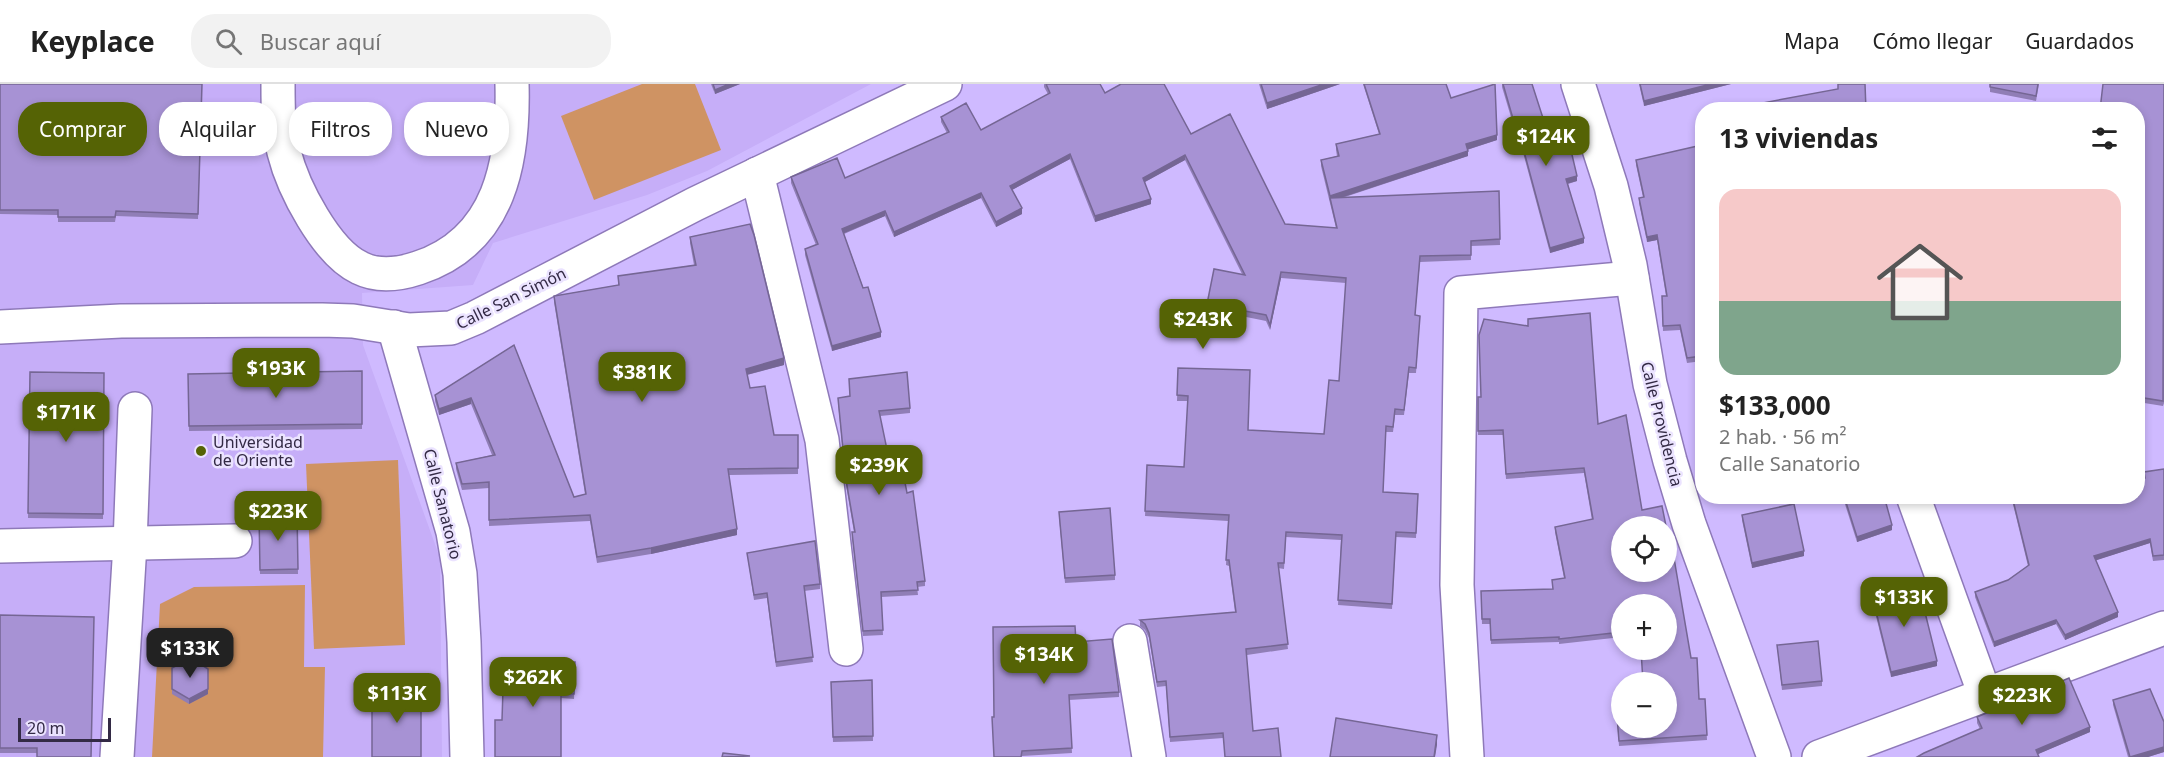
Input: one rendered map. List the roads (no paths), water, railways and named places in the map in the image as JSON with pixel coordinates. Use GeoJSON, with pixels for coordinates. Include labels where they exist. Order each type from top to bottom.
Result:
{"type":"FeatureCollection","features":[{"type":"Feature","properties":{"kind":"street"},"geometry":{"type":"LineString","coordinates":[[278,84],[278,109],[284,152],[294,183],[309,213],[349,261],[377,274],[411,270],[432,264],[458,248],[486,217],[497,197],[505,173],[510,146],[512,84]]}},
{"type":"Feature","properties":{"kind":"street","name":"Calle San Simón"},"geometry":{"type":"LineString","coordinates":[[0,327],[121,321],[322,320],[353,321],[409,330],[451,328],[475,318],[695,204],[945,84]]}},
{"type":"Feature","properties":{"kind":"street","name":"Calle Providencia"},"geometry":{"type":"LineString","coordinates":[[1578,84],[1611,186],[1632,278],[1650,384],[1670,461],[1689,524],[1774,757]]}},
{"type":"Feature","properties":{"kind":"street"},"geometry":{"type":"LineString","coordinates":[[757,174],[822,440],[846,648]]}},
{"type":"Feature","properties":{"kind":"street","name":"Calle Sanatorio"},"geometry":{"type":"LineString","coordinates":[[377,274],[388,326],[453,532],[460,574],[467,757]]}},
{"type":"Feature","properties":{"kind":"street"},"geometry":{"type":"LineString","coordinates":[[1467,757],[1458,585],[1461,293],[1632,278]]}},
{"type":"Feature","properties":{"kind":"street"},"geometry":{"type":"LineString","coordinates":[[117,757],[130,544],[135,409]]}},
{"type":"Feature","properties":{"kind":"street"},"geometry":{"type":"LineString","coordinates":[[1916,504],[1985,694]]}},
{"type":"Feature","properties":{"kind":"street"},"geometry":{"type":"LineString","coordinates":[[0,546],[235,541]]}},
{"type":"Feature","properties":{"kind":"street"},"geometry":{"type":"LineString","coordinates":[[1819,757],[2164,628]]}},
{"type":"Feature","properties":{"kind":"street"},"geometry":{"type":"LineString","coordinates":[[1130,641],[1149,757]]}},
{"type":"Feature","properties":{"kind":"place","name":"Universidad de Oriente"},"geometry":{"type":"Point","coordinates":[201,451]}}]}
